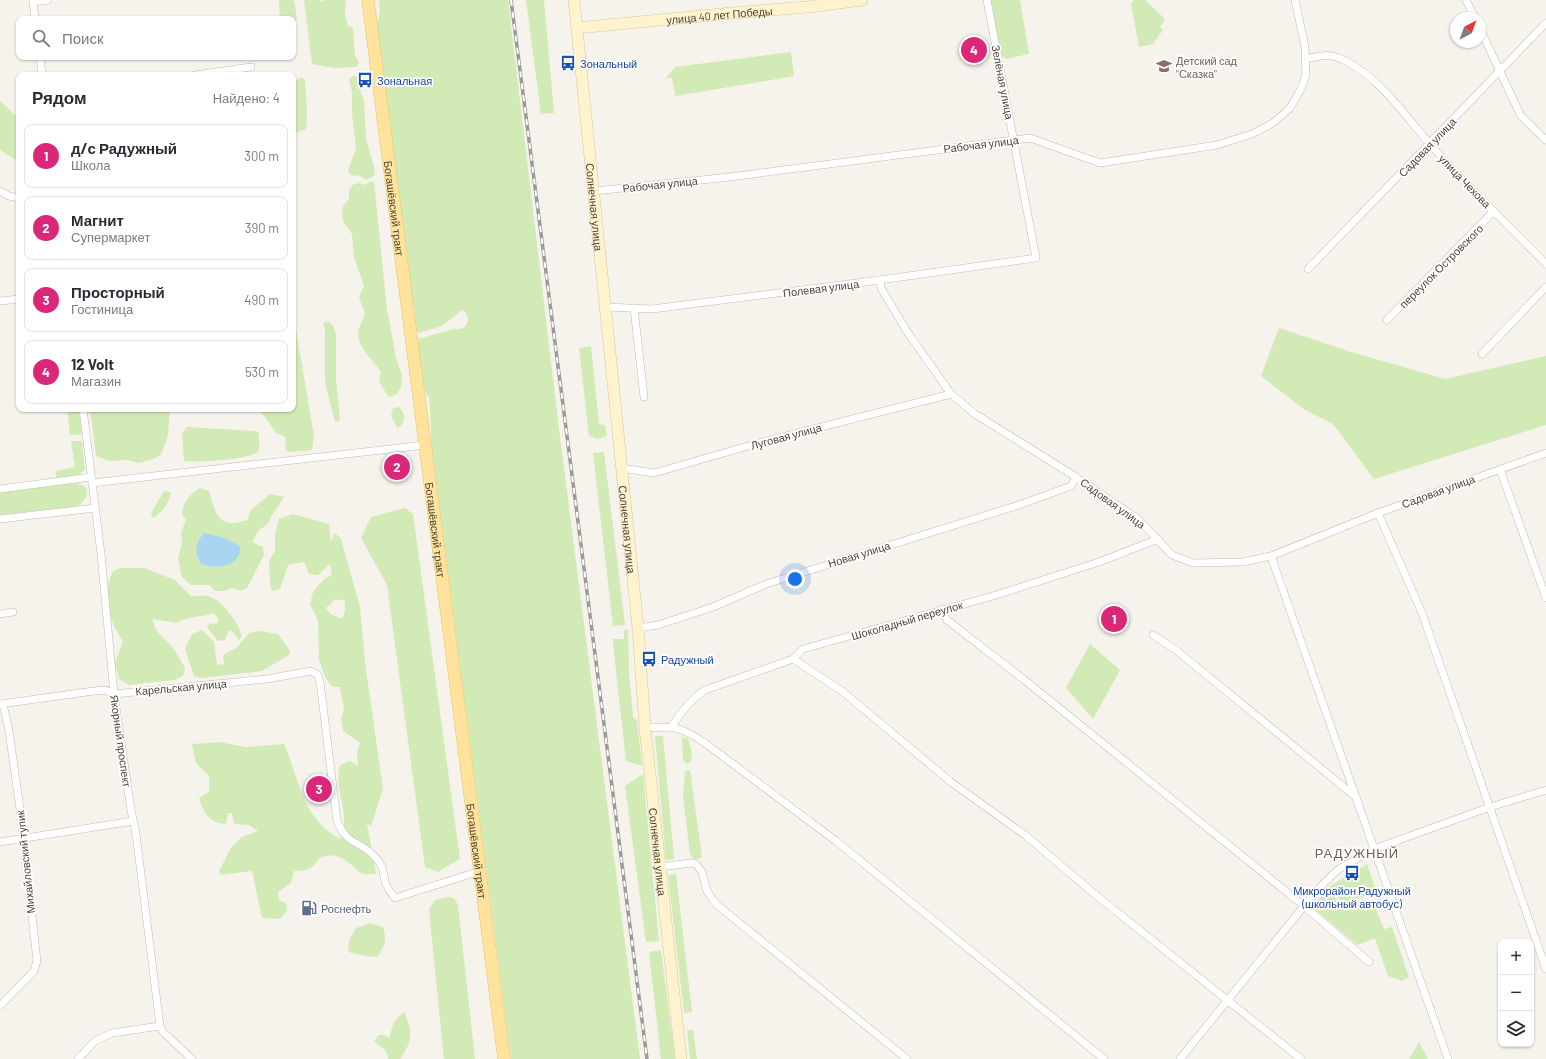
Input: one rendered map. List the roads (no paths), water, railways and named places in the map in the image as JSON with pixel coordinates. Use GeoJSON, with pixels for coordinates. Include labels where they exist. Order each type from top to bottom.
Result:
{"type":"FeatureCollection","features":[{"type":"Feature","properties":{"kind":"main road","name":"Богашёвский тракт"},"geometry":{"type":"LineString","coordinates":[[368,0],[504,1059]]}},
{"type":"Feature","properties":{"kind":"street"},"geometry":{"type":"LineString","coordinates":[[35,16],[33,1],[48,0]]}},
{"type":"Feature","properties":{"kind":"street","name":"Солнечная улица"},"geometry":{"type":"LineString","coordinates":[[574,0],[638,628],[645,728],[681,1059]]}},
{"type":"Feature","properties":{"kind":"street","name":"улица 40 лет Победы"},"geometry":{"type":"LineString","coordinates":[[577,28],[808,8],[862,0]]}},
{"type":"Feature","properties":{"kind":"street","name":"Зелёная улица"},"geometry":{"type":"LineString","coordinates":[[987,0],[1036,258]]}},
{"type":"Feature","properties":{"kind":"street","name":"Рабочая улица"},"geometry":{"type":"LineString","coordinates":[[594,192],[730,177],[1030,138],[1100,163],[1217,144],[1252,134],[1273,123],[1290,108],[1301,89],[1306,75],[1306,59],[1305,47],[1295,0]]}},
{"type":"Feature","properties":{"kind":"street"},"geometry":{"type":"LineString","coordinates":[[1466,0],[1472,12]]}},
{"type":"Feature","properties":{"kind":"street","name":"Садовая улица"},"geometry":{"type":"LineString","coordinates":[[1308,270],[1500,69],[1546,23]]}},
{"type":"Feature","properties":{"kind":"street"},"geometry":{"type":"LineString","coordinates":[[1486,41],[1521,116],[1546,140]]}},
{"type":"Feature","properties":{"kind":"street","name":"улица Чехова"},"geometry":{"type":"LineString","coordinates":[[1306,59],[1327,54],[1346,61],[1368,75],[1400,107],[1430,144],[1546,264]]}},
{"type":"Feature","properties":{"kind":"street"},"geometry":{"type":"LineString","coordinates":[[40,60],[42,72]]}},
{"type":"Feature","properties":{"kind":"street"},"geometry":{"type":"LineString","coordinates":[[216,72],[251,67]]}},
{"type":"Feature","properties":{"kind":"street"},"geometry":{"type":"LineString","coordinates":[[0,191],[9,196],[16,197]]}},
{"type":"Feature","properties":{"kind":"street","name":"переулок Островского"},"geometry":{"type":"LineString","coordinates":[[1387,320],[1494,211]]}},
{"type":"Feature","properties":{"kind":"street","name":"Полевая улица"},"geometry":{"type":"LineString","coordinates":[[606,307],[652,309],[880,280],[1036,258]]}},
{"type":"Feature","properties":{"kind":"street","name":"Садовая улица"},"geometry":{"type":"LineString","coordinates":[[880,280],[881,288],[906,330],[951,394],[975,414],[1076,477],[1138,519],[1172,555],[1193,563],[1243,562],[1271,556],[1378,513],[1546,453]]}},
{"type":"Feature","properties":{"kind":"street"},"geometry":{"type":"LineString","coordinates":[[1482,354],[1546,287]]}},
{"type":"Feature","properties":{"kind":"street"},"geometry":{"type":"LineString","coordinates":[[0,301],[16,299]]}},
{"type":"Feature","properties":{"kind":"street"},"geometry":{"type":"LineString","coordinates":[[634,308],[644,398]]}},
{"type":"Feature","properties":{"kind":"street","name":"Луговая улица"},"geometry":{"type":"LineString","coordinates":[[621,468],[654,473],[754,444],[951,394]]}},
{"type":"Feature","properties":{"kind":"street","name":"Якорный проспект"},"geometry":{"type":"LineString","coordinates":[[83,412],[95,508],[114,694],[136,834],[160,1026]]}},
{"type":"Feature","properties":{"kind":"street"},"geometry":{"type":"LineString","coordinates":[[0,489],[425,445]]}},
{"type":"Feature","properties":{"kind":"street"},"geometry":{"type":"LineString","coordinates":[[1500,469],[1546,598]]}},
{"type":"Feature","properties":{"kind":"street","name":"Новая улица"},"geometry":{"type":"LineString","coordinates":[[638,628],[658,625],[713,607],[766,584],[1019,505],[1071,486],[1076,477]]}},
{"type":"Feature","properties":{"kind":"street"},"geometry":{"type":"LineString","coordinates":[[0,519],[95,508]]}},
{"type":"Feature","properties":{"kind":"street"},"geometry":{"type":"LineString","coordinates":[[1378,513],[1422,613],[1546,968]]}},
{"type":"Feature","properties":{"kind":"street","name":"Шоколадный переулок"},"geometry":{"type":"LineString","coordinates":[[672,726],[679,715],[696,696],[705,690],[793,659],[804,650],[942,609],[993,596],[1099,562],[1158,539]]}},
{"type":"Feature","properties":{"kind":"street"},"geometry":{"type":"LineString","coordinates":[[1271,556],[1448,1059]]}},
{"type":"Feature","properties":{"kind":"street"},"geometry":{"type":"LineString","coordinates":[[942,609],[947,620],[1027,682],[1304,906],[1369,962]]}},
{"type":"Feature","properties":{"kind":"street"},"geometry":{"type":"LineString","coordinates":[[0,614],[13,612]]}},
{"type":"Feature","properties":{"kind":"street"},"geometry":{"type":"LineString","coordinates":[[1153,635],[1176,650],[1357,797]]}},
{"type":"Feature","properties":{"kind":"street"},"geometry":{"type":"LineString","coordinates":[[793,659],[842,691],[951,782],[1025,835],[1097,896],[1228,999],[1301,1059]]}},
{"type":"Feature","properties":{"kind":"street","name":"Карельская улица"},"geometry":{"type":"LineString","coordinates":[[1,704],[94,690],[105,690],[114,694],[267,680],[311,671],[318,675],[336,820],[340,831],[348,839],[374,856],[380,863],[385,872],[386,884],[394,898],[480,872]]}},
{"type":"Feature","properties":{"kind":"street","name":"Михайловский тупик"},"geometry":{"type":"LineString","coordinates":[[0,1006],[28,979],[36,966],[9,731],[1,704]]}},
{"type":"Feature","properties":{"kind":"street"},"geometry":{"type":"LineString","coordinates":[[645,728],[672,726],[686,730],[836,841],[1104,1059]]}},
{"type":"Feature","properties":{"kind":"street"},"geometry":{"type":"LineString","coordinates":[[1180,1059],[1324,882],[1339,870],[1374,849],[1490,807],[1546,790]]}},
{"type":"Feature","properties":{"kind":"street"},"geometry":{"type":"LineString","coordinates":[[0,842],[133,821]]}},
{"type":"Feature","properties":{"kind":"street"},"geometry":{"type":"LineString","coordinates":[[660,866],[691,863],[696,864],[702,872],[707,891],[716,904],[907,1059]]}},
{"type":"Feature","properties":{"kind":"street"},"geometry":{"type":"LineString","coordinates":[[78,1059],[95,1041],[112,1033],[160,1026],[163,1032],[192,1059]]}},
{"type":"Feature","properties":{"kind":"water"},"geometry":{"type":"Polygon","coordinates":[[[204,533],[225,538],[240,546],[236,559],[232,563],[220,566],[207,566],[201,564],[197,556],[196,548],[204,533]]]}},
{"type":"Feature","properties":{"kind":"railway"},"geometry":{"type":"LineString","coordinates":[[511,0],[647,1059]]}},
{"type":"Feature","properties":{"kind":"place","name":"12 Volt"},"geometry":{"type":"Point","coordinates":[974,50]}},
{"type":"Feature","properties":{"kind":"place","name":"Зональный"},"geometry":{"type":"Point","coordinates":[568,63]}},
{"type":"Feature","properties":{"kind":"place","name":"Детский сад \"Сказка\""},"geometry":{"type":"Point","coordinates":[1164,66]}},
{"type":"Feature","properties":{"kind":"place","name":"Зональная"},"geometry":{"type":"Point","coordinates":[365,80]}},
{"type":"Feature","properties":{"kind":"place","name":"Магнит"},"geometry":{"type":"Point","coordinates":[397,467]}},
{"type":"Feature","properties":{"kind":"place","name":"д/с Радужный"},"geometry":{"type":"Point","coordinates":[1114,619]}},
{"type":"Feature","properties":{"kind":"place","name":"Радужный"},"geometry":{"type":"Point","coordinates":[649,659]}},
{"type":"Feature","properties":{"kind":"place","name":"Просторный"},"geometry":{"type":"Point","coordinates":[319,789]}},
{"type":"Feature","properties":{"kind":"place","name":"Микрорайон Радужный (школьный автобус)"},"geometry":{"type":"Point","coordinates":[1352,873]}},
{"type":"Feature","properties":{"kind":"place","name":"Роснефть"},"geometry":{"type":"Point","coordinates":[309,908]}},
{"type":"Feature","properties":{"kind":"district","name":"РАДУЖНЫЙ"},"geometry":{"type":"Point","coordinates":[1357,853]}}]}
